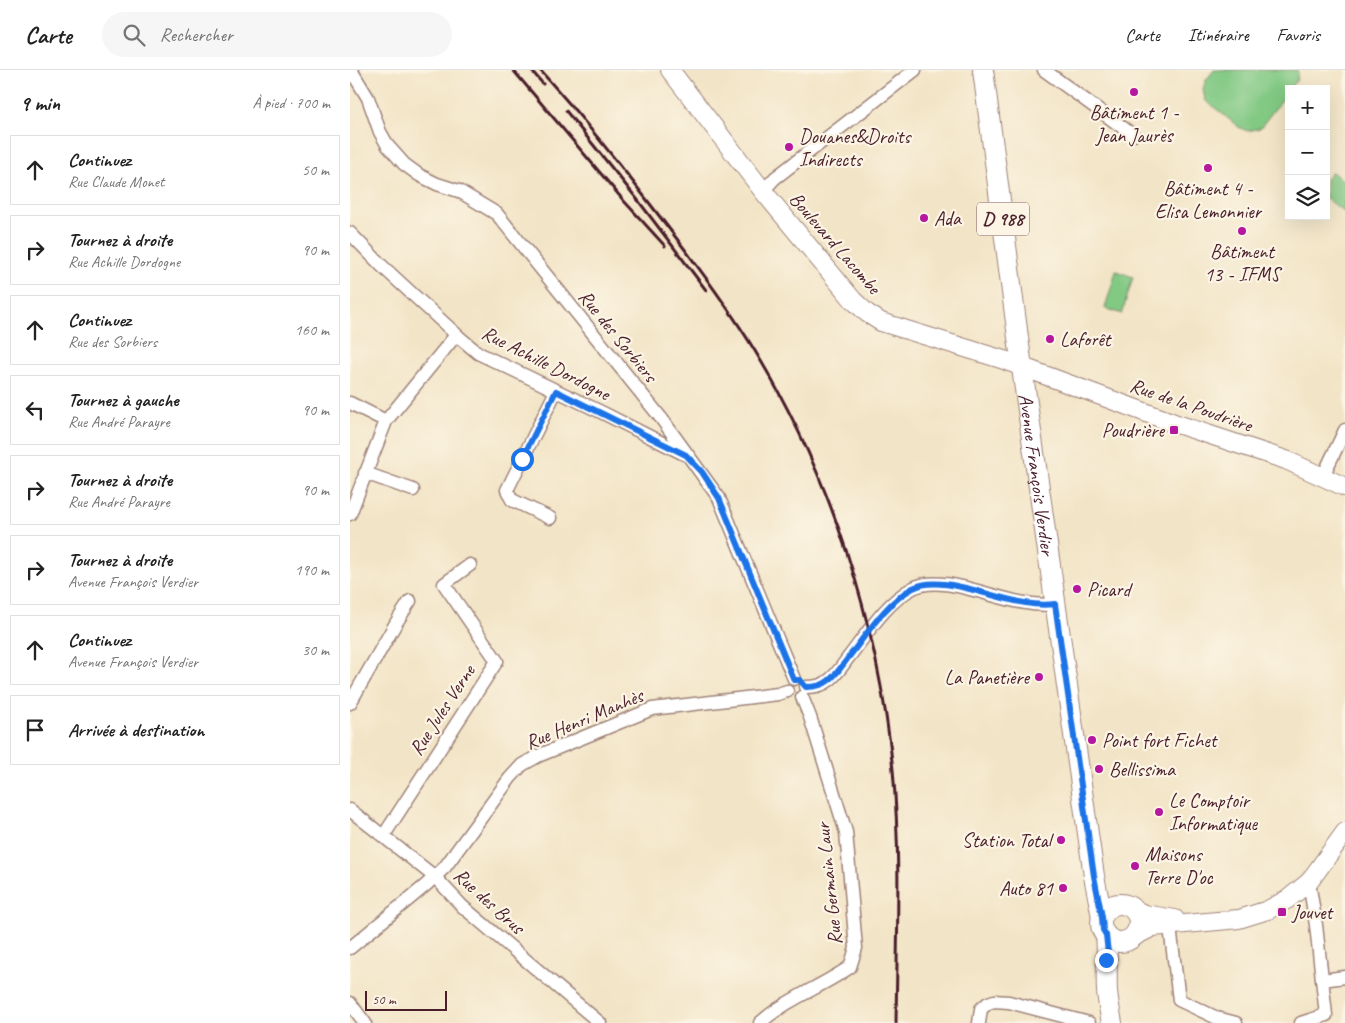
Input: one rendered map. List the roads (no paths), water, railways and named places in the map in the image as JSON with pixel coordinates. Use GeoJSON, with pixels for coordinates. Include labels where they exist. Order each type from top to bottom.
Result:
{"type":"FeatureCollection","features":[{"type":"Feature","properties":{"kind":"main road","name":"Avenue François Verdier"},"geometry":{"type":"LineString","coordinates":[[983,70],[1022,368],[1094,876],[1117,928]]}},
{"type":"Feature","properties":{"kind":"main road"},"geometry":{"type":"LineString","coordinates":[[1112,1023],[1106,960],[1117,928]]}},
{"type":"Feature","properties":{"kind":"street","name":"Rue des Sorbiers"},"geometry":{"type":"LineString","coordinates":[[351,70],[368,98],[380,132],[388,146],[404,164],[419,175],[437,184],[459,191],[497,214],[661,418],[686,455],[702,472],[719,498],[794,680]]}},
{"type":"Feature","properties":{"kind":"street","name":"Boulevard Lacombe"},"geometry":{"type":"LineString","coordinates":[[670,70],[763,191],[853,300],[867,313],[881,322],[1004,360],[1022,368]]}},
{"type":"Feature","properties":{"kind":"street"},"geometry":{"type":"LineString","coordinates":[[763,191],[775,178],[915,70]]}},
{"type":"Feature","properties":{"kind":"street"},"geometry":{"type":"LineString","coordinates":[[1044,70],[1133,135]]}},
{"type":"Feature","properties":{"kind":"street","name":"Rue Achille Dordogne"},"geometry":{"type":"LineString","coordinates":[[350,233],[382,266],[478,353],[686,455]]}},
{"type":"Feature","properties":{"kind":"street"},"geometry":{"type":"LineString","coordinates":[[350,514],[386,421],[456,335]]}},
{"type":"Feature","properties":{"kind":"street","name":"Rue de la Poudrière"},"geometry":{"type":"LineString","coordinates":[[1022,368],[1174,423],[1286,460],[1345,487]]}},
{"type":"Feature","properties":{"kind":"street"},"geometry":{"type":"LineString","coordinates":[[550,518],[512,500],[507,490],[556,391]]}},
{"type":"Feature","properties":{"kind":"street"},"geometry":{"type":"LineString","coordinates":[[350,403],[386,421]]}},
{"type":"Feature","properties":{"kind":"street"},"geometry":{"type":"LineString","coordinates":[[645,434],[653,432],[658,428],[661,418]]}},
{"type":"Feature","properties":{"kind":"street"},"geometry":{"type":"LineString","coordinates":[[1323,476],[1345,430]]}},
{"type":"Feature","properties":{"kind":"street"},"geometry":{"type":"LineString","coordinates":[[365,473],[412,490]]}},
{"type":"Feature","properties":{"kind":"street","name":"Rue Jules Verne"},"geometry":{"type":"LineString","coordinates":[[384,835],[497,661],[444,584],[470,565]]}},
{"type":"Feature","properties":{"kind":"street"},"geometry":{"type":"LineString","coordinates":[[804,692],[800,680],[794,680],[789,683],[787,691],[793,698],[828,682],[888,607],[914,588],[929,583],[941,583],[1000,598],[1042,606],[1055,604]]}},
{"type":"Feature","properties":{"kind":"street"},"geometry":{"type":"LineString","coordinates":[[350,703],[410,601]]}},
{"type":"Feature","properties":{"kind":"street","name":"Rue Henri Manhès"},"geometry":{"type":"LineString","coordinates":[[350,948],[445,868],[510,778],[522,766],[538,756],[652,709],[778,694],[787,691]]}},
{"type":"Feature","properties":{"kind":"street","name":"Rue Germain Laur"},"geometry":{"type":"LineString","coordinates":[[760,1023],[791,1000],[821,985],[850,967],[856,948],[846,832],[804,692]]}},
{"type":"Feature","properties":{"kind":"street","name":"Rue des Brus"},"geometry":{"type":"LineString","coordinates":[[350,810],[384,835],[435,878],[462,906],[600,1023]]}},
{"type":"Feature","properties":{"kind":"street"},"geometry":{"type":"LineString","coordinates":[[1117,928],[1170,927],[1239,919],[1268,910],[1288,899],[1309,882],[1345,832]]}},
{"type":"Feature","properties":{"kind":"street"},"geometry":{"type":"LineString","coordinates":[[1301,1023],[1328,1019],[1309,882]]}},
{"type":"Feature","properties":{"kind":"street"},"geometry":{"type":"LineString","coordinates":[[1117,928],[1144,914],[1197,923]]}},
{"type":"Feature","properties":{"kind":"street"},"geometry":{"type":"LineString","coordinates":[[1170,927],[1180,1000],[1217,1018],[1236,1023]]}},
{"type":"Feature","properties":{"kind":"street"},"geometry":{"type":"LineString","coordinates":[[1322,980],[1345,977]]}},
{"type":"Feature","properties":{"kind":"street"},"geometry":{"type":"LineString","coordinates":[[979,1023],[981,1008],[994,1001],[1008,1002],[1089,1023]]}},
{"type":"Feature","properties":{"kind":"street"},"geometry":{"type":"LineString","coordinates":[[350,1003],[365,1023]]}},
{"type":"Feature","properties":{"kind":"railway"},"geometry":{"type":"LineString","coordinates":[[513,70],[624,201],[665,246]]}},
{"type":"Feature","properties":{"kind":"railway"},"geometry":{"type":"LineString","coordinates":[[531,70],[543,84]]}},
{"type":"Feature","properties":{"kind":"railway"},"geometry":{"type":"LineString","coordinates":[[540,70],[629,176],[696,264],[732,316],[755,351],[782,399],[807,449],[828,500],[863,606],[886,715],[893,770],[897,833],[896,1023]]}},
{"type":"Feature","properties":{"kind":"railway"},"geometry":{"type":"LineString","coordinates":[[566,111],[637,199],[706,290]]}},
{"type":"Feature","properties":{"kind":"place","name":"Bâtiment 1 - Jean Jaurès"},"geometry":{"type":"Point","coordinates":[1134,92]}},
{"type":"Feature","properties":{"kind":"place","name":"Douanes&Droits Indirects"},"geometry":{"type":"Point","coordinates":[789,147]}},
{"type":"Feature","properties":{"kind":"place","name":"Bâtiment 4 - Elisa Lemonnier"},"geometry":{"type":"Point","coordinates":[1208,168]}},
{"type":"Feature","properties":{"kind":"place","name":"Ada"},"geometry":{"type":"Point","coordinates":[924,218]}},
{"type":"Feature","properties":{"kind":"place","name":"Bâtiment 13 - IFMS"},"geometry":{"type":"Point","coordinates":[1242,231]}},
{"type":"Feature","properties":{"kind":"place","name":"Laforêt"},"geometry":{"type":"Point","coordinates":[1050,339]}},
{"type":"Feature","properties":{"kind":"place","name":"Poudrière"},"geometry":{"type":"Point","coordinates":[1174,430]}},
{"type":"Feature","properties":{"kind":"place","name":"Picard"},"geometry":{"type":"Point","coordinates":[1077,589]}},
{"type":"Feature","properties":{"kind":"place","name":"La Panetière"},"geometry":{"type":"Point","coordinates":[1039,677]}},
{"type":"Feature","properties":{"kind":"place","name":"Point fort Fichet"},"geometry":{"type":"Point","coordinates":[1092,740]}},
{"type":"Feature","properties":{"kind":"place","name":"Bellissima"},"geometry":{"type":"Point","coordinates":[1099,769]}},
{"type":"Feature","properties":{"kind":"place","name":"Le Comptoir Informatique"},"geometry":{"type":"Point","coordinates":[1159,812]}},
{"type":"Feature","properties":{"kind":"place","name":"Station Total"},"geometry":{"type":"Point","coordinates":[1061,840]}},
{"type":"Feature","properties":{"kind":"place","name":"Maisons Terre D'oc"},"geometry":{"type":"Point","coordinates":[1135,866]}},
{"type":"Feature","properties":{"kind":"place","name":"Auto 81"},"geometry":{"type":"Point","coordinates":[1063,888]}},
{"type":"Feature","properties":{"kind":"place","name":"Jouvet"},"geometry":{"type":"Point","coordinates":[1282,912]}}]}
